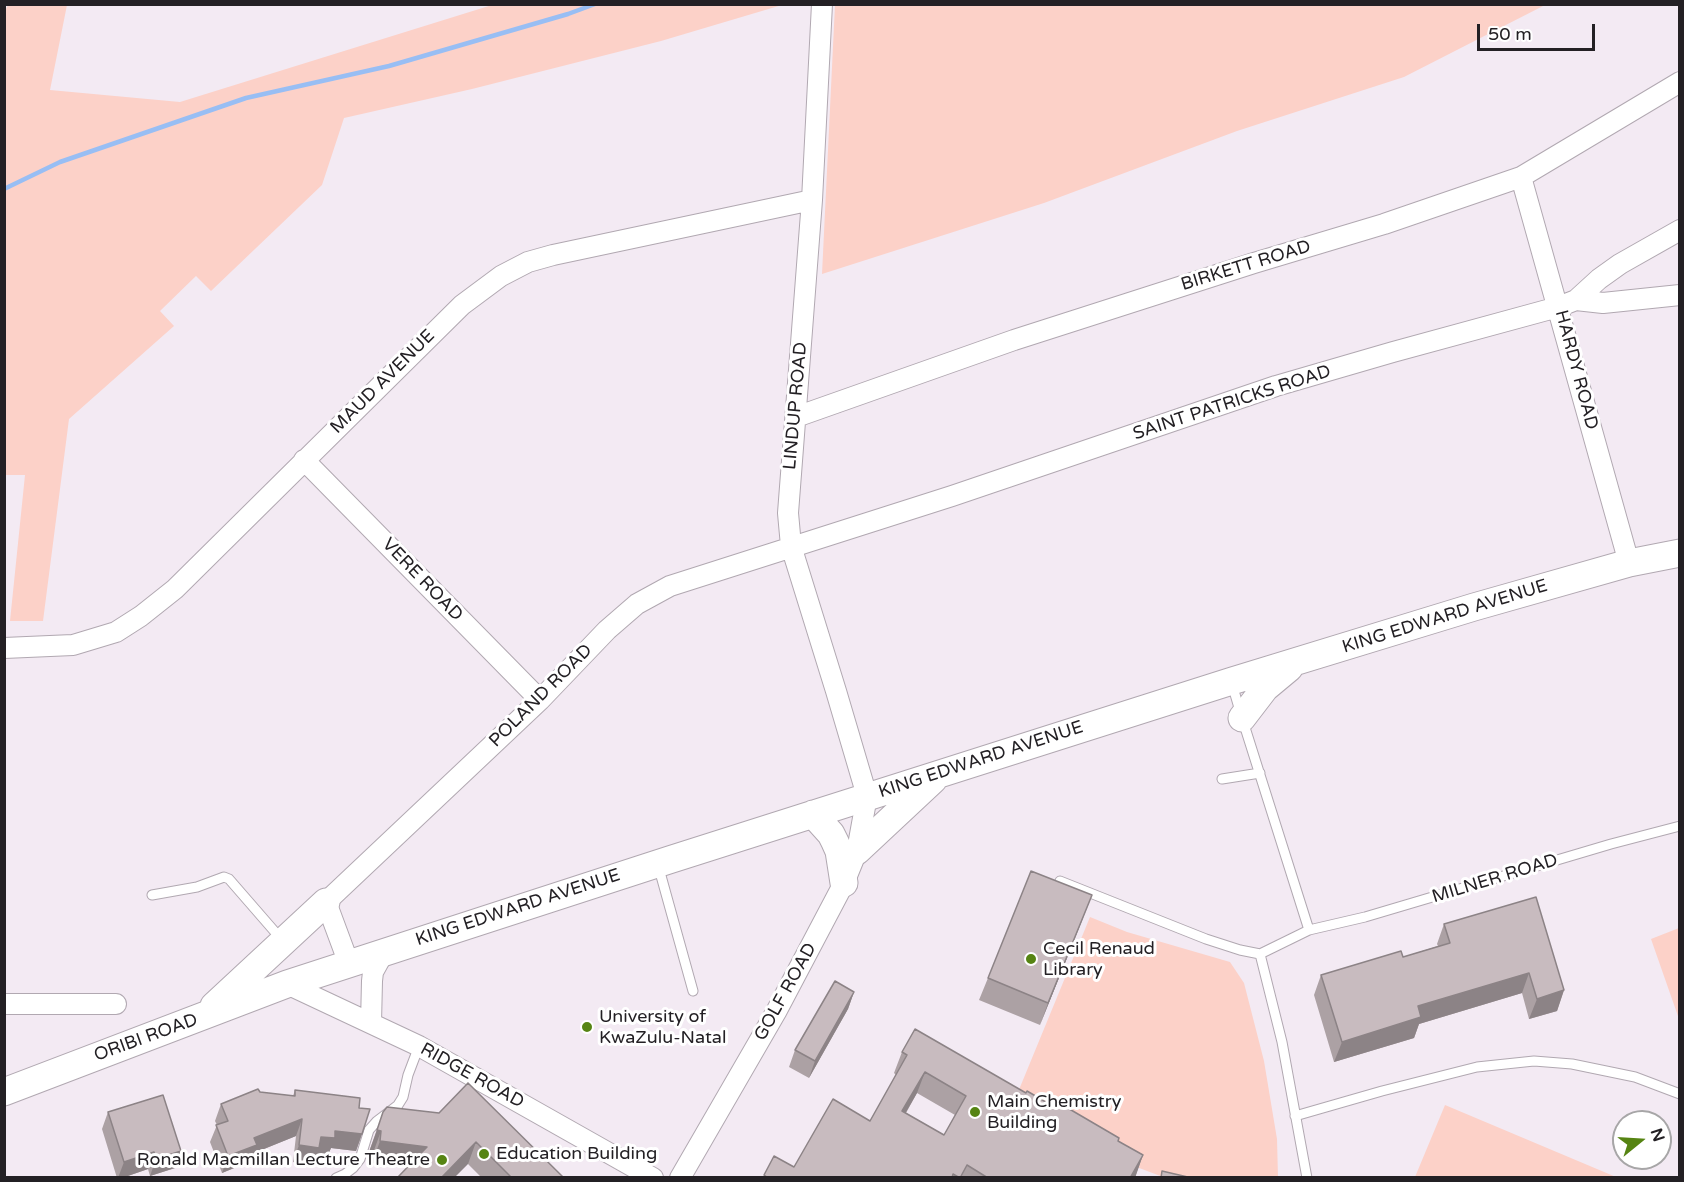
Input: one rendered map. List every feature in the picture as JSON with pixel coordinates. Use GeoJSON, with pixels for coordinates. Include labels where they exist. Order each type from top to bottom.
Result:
{"type":"FeatureCollection","features":[{"type":"Feature","properties":{"kind":"street","name":"LINDUP ROAD"},"geometry":{"type":"LineString","coordinates":[[822,4],[812,200],[788,513],[791,546],[867,796]]}},
{"type":"Feature","properties":{"kind":"street","name":"BIRKETT ROAD"},"geometry":{"type":"LineString","coordinates":[[796,417],[1014,340],[1254,262],[1384,224],[1521,177],[1680,82]]}},
{"type":"Feature","properties":{"kind":"street","name":"HARDY ROAD"},"geometry":{"type":"LineString","coordinates":[[1521,177],[1567,303],[1629,563]]}},
{"type":"Feature","properties":{"kind":"street","name":"MAUD AVENUE"},"geometry":{"type":"LineString","coordinates":[[4,648],[73,645],[116,632],[141,616],[175,589],[462,305],[501,276],[528,262],[564,252],[812,200]]}},
{"type":"Feature","properties":{"kind":"street"},"geometry":{"type":"LineString","coordinates":[[1567,303],[1613,269],[1680,230]]}},
{"type":"Feature","properties":{"kind":"street","name":"SAINT PATRICKS ROAD"},"geometry":{"type":"LineString","coordinates":[[791,546],[963,492],[1276,386],[1567,303],[1610,303],[1680,295]]}},
{"type":"Feature","properties":{"kind":"street","name":"VERE ROAD"},"geometry":{"type":"LineString","coordinates":[[304,460],[540,700]]}},
{"type":"Feature","properties":{"kind":"street","name":"POLAND ROAD"},"geometry":{"type":"LineString","coordinates":[[326,902],[540,700],[607,630],[637,604],[670,586],[791,546]]}},
{"type":"Feature","properties":{"kind":"street","name":"KING EDWARD AVENUE"},"geometry":{"type":"LineString","coordinates":[[287,984],[867,796],[1302,659],[1629,563],[1680,553]]}},
{"type":"Feature","properties":{"kind":"street"},"geometry":{"type":"LineString","coordinates":[[1242,718],[1272,681],[1302,659]]}},
{"type":"Feature","properties":{"kind":"street"},"geometry":{"type":"LineString","coordinates":[[857,851],[922,789],[944,772]]}},
{"type":"Feature","properties":{"kind":"street","name":"GOLF ROAD"},"geometry":{"type":"LineString","coordinates":[[680,1178],[776,1012],[844,883],[857,851],[867,796]]}},
{"type":"Feature","properties":{"kind":"street"},"geometry":{"type":"LineString","coordinates":[[813,814],[835,842],[839,851],[844,883]]}},
{"type":"Feature","properties":{"kind":"street"},"geometry":{"type":"LineString","coordinates":[[203,1017],[326,902],[348,964]]}},
{"type":"Feature","properties":{"kind":"street"},"geometry":{"type":"LineString","coordinates":[[371,1023],[372,981],[376,966],[384,952]]}},
{"type":"Feature","properties":{"kind":"street","name":"ORIBI ROAD"},"geometry":{"type":"LineString","coordinates":[[4,1092],[287,984]]}},
{"type":"Feature","properties":{"kind":"street","name":"RIDGE ROAD"},"geometry":{"type":"LineString","coordinates":[[287,984],[419,1046],[653,1178]]}},
{"type":"Feature","properties":{"kind":"street"},"geometry":{"type":"LineString","coordinates":[[4,1004],[116,1004]]}},
{"type":"Feature","properties":{"kind":"lane"},"geometry":{"type":"LineString","coordinates":[[1232,681],[1310,930]]}},
{"type":"Feature","properties":{"kind":"lane"},"geometry":{"type":"LineString","coordinates":[[1222,779],[1260,773]]}},
{"type":"Feature","properties":{"kind":"lane","name":"MILNER ROAD"},"geometry":{"type":"LineString","coordinates":[[1260,954],[1310,930],[1365,917],[1611,844],[1680,826]]}},
{"type":"Feature","properties":{"kind":"lane"},"geometry":{"type":"LineString","coordinates":[[658,863],[693,991]]}},
{"type":"Feature","properties":{"kind":"lane"},"geometry":{"type":"LineString","coordinates":[[152,895],[197,887],[224,877],[229,879],[284,942]]}},
{"type":"Feature","properties":{"kind":"lane"},"geometry":{"type":"LineString","coordinates":[[1060,881],[1206,939],[1260,954],[1282,1042],[1307,1178]]}},
{"type":"Feature","properties":{"kind":"lane"},"geometry":{"type":"LineString","coordinates":[[336,1178],[353,1168],[360,1159],[369,1130],[398,1105],[403,1097],[419,1046]]}},
{"type":"Feature","properties":{"kind":"lane"},"geometry":{"type":"LineString","coordinates":[[1295,1116],[1477,1067],[1534,1061],[1572,1064],[1635,1077],[1680,1094]]}},
{"type":"Feature","properties":{"kind":"shaded area"},"geometry":{"type":"Polygon","coordinates":[[[835,4],[1545,5],[1404,77],[1237,131],[1044,203],[822,274],[835,4]]]}},
{"type":"Feature","properties":{"kind":"shaded area"},"geometry":{"type":"Polygon","coordinates":[[[8,5],[67,5],[50,90],[180,102],[492,5],[782,5],[661,41],[472,89],[344,118],[322,185],[211,291],[196,276],[160,311],[174,326],[69,419],[43,621],[10,621],[25,475],[4,475],[4,13],[8,5]]]}},
{"type":"Feature","properties":{"kind":"shaded area"},"geometry":{"type":"Polygon","coordinates":[[[1090,917],[1127,932],[1230,962],[1244,983],[1264,1061],[1277,1139],[1278,1177],[1163,1177],[1126,1163],[1016,1097],[1090,917]]]}},
{"type":"Feature","properties":{"kind":"shaded area"},"geometry":{"type":"Polygon","coordinates":[[[1680,928],[1679,1019],[1651,939],[1680,928]]]}},
{"type":"Feature","properties":{"kind":"shaded area"},"geometry":{"type":"Polygon","coordinates":[[[1445,1105],[1616,1177],[1415,1177],[1445,1105]]]}},
{"type":"Feature","properties":{"kind":"building","name":"Cecil Renaud Library"},"geometry":{"type":"Polygon","coordinates":[[[1031,871],[1092,895],[1048,1003],[988,978],[1031,871]]]}},
{"type":"Feature","properties":{"kind":"building"},"geometry":{"type":"Polygon","coordinates":[[[1536,897],[1564,990],[1537,999],[1529,973],[1418,1006],[1421,1017],[1342,1042],[1321,975],[1401,951],[1403,957],[1450,943],[1444,924],[1536,897]]]}},
{"type":"Feature","properties":{"kind":"building"},"geometry":{"type":"Polygon","coordinates":[[[835,981],[854,992],[815,1061],[795,1050],[835,981]]]}},
{"type":"Feature","properties":{"kind":"building"},"geometry":{"type":"Polygon","coordinates":[[[915,1029],[1026,1093],[1027,1091],[1051,1105],[1054,1100],[1119,1138],[1118,1141],[1143,1155],[1130,1178],[988,1178],[967,1165],[960,1178],[953,1174],[952,1178],[768,1178],[764,1175],[774,1156],[794,1167],[833,1099],[870,1121],[907,1055],[902,1052],[915,1029]],[[925,1072],[902,1111],[944,1135],[966,1096],[925,1072]]]}},
{"type":"Feature","properties":{"kind":"building"},"geometry":{"type":"Polygon","coordinates":[[[468,1083],[564,1178],[512,1178],[476,1142],[441,1178],[397,1178],[427,1147],[380,1141],[381,1131],[377,1130],[383,1112],[387,1107],[439,1113],[468,1083]]]}},
{"type":"Feature","properties":{"kind":"building"},"geometry":{"type":"Polygon","coordinates":[[[258,1089],[260,1092],[295,1096],[295,1090],[360,1098],[359,1108],[370,1109],[362,1134],[335,1131],[335,1138],[321,1137],[319,1148],[299,1145],[302,1119],[254,1138],[257,1145],[228,1156],[216,1125],[228,1121],[221,1104],[258,1089]]]}},
{"type":"Feature","properties":{"kind":"building"},"geometry":{"type":"Polygon","coordinates":[[[163,1095],[181,1151],[156,1159],[154,1152],[124,1162],[108,1112],[163,1095]]]}},
{"type":"Feature","properties":{"kind":"building"},"geometry":{"type":"Polygon","coordinates":[[[1162,1171],[1192,1178],[1161,1178],[1162,1171]]]}},
{"type":"Feature","properties":{"kind":"waterway"},"geometry":{"type":"LineString","coordinates":[[4,189],[60,162],[246,98],[389,66],[595,4]]}},
{"type":"Feature","properties":{"kind":"place","name":"Cecil Renaud Library"},"geometry":{"type":"Point","coordinates":[1031,959]}},
{"type":"Feature","properties":{"kind":"place","name":"University of KwaZulu-Natal"},"geometry":{"type":"Point","coordinates":[587,1027]}},
{"type":"Feature","properties":{"kind":"place","name":"Main Chemistry Building"},"geometry":{"type":"Point","coordinates":[975,1112]}},
{"type":"Feature","properties":{"kind":"place","name":"Education Building"},"geometry":{"type":"Point","coordinates":[484,1154]}},
{"type":"Feature","properties":{"kind":"place","name":"Ronald Macmillan Lecture Theatre"},"geometry":{"type":"Point","coordinates":[442,1160]}}]}
